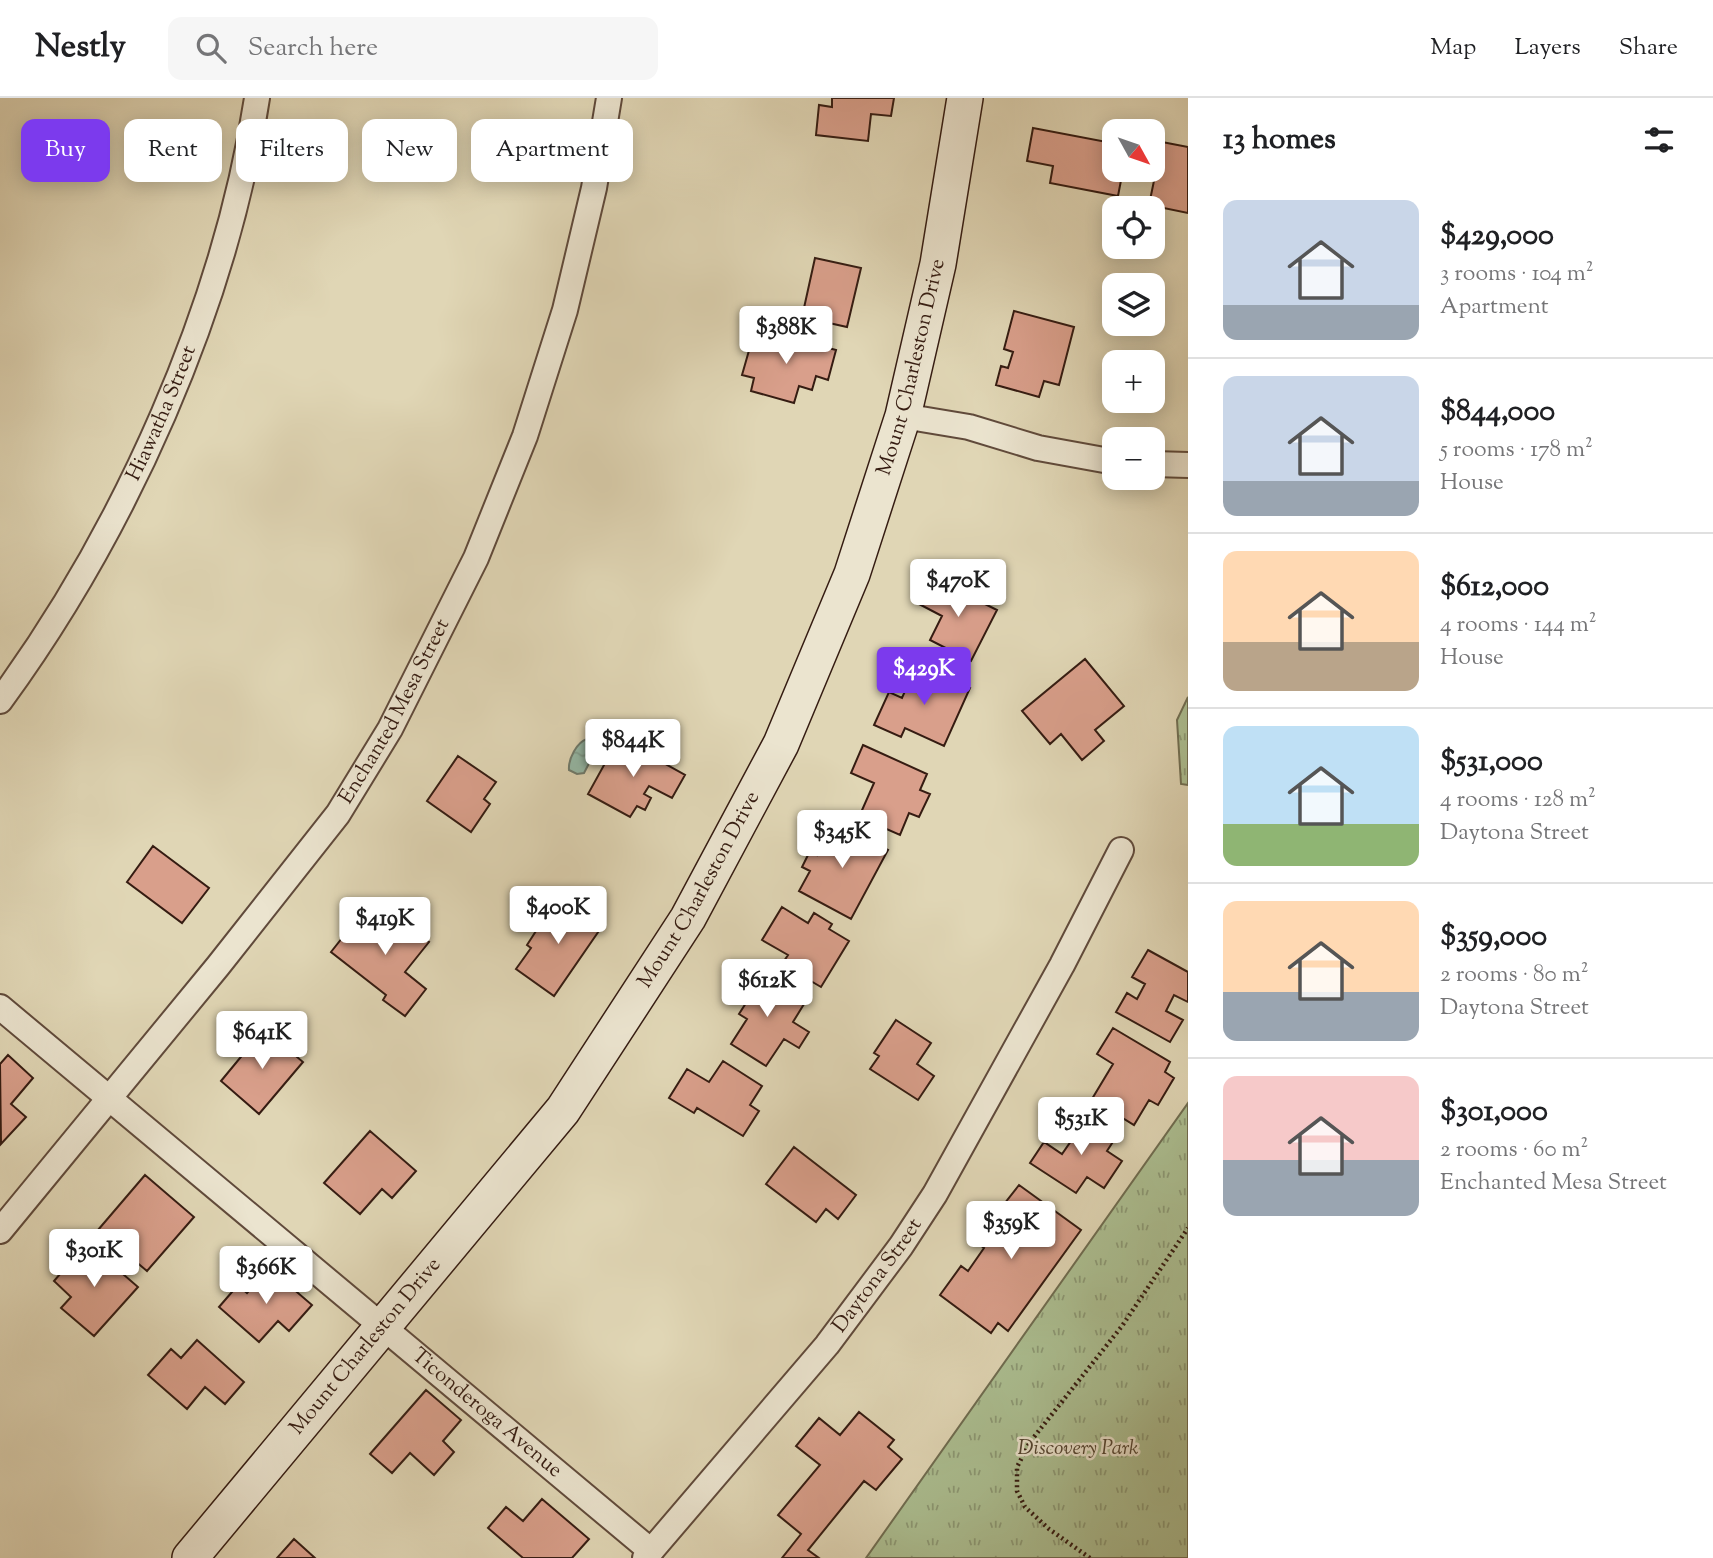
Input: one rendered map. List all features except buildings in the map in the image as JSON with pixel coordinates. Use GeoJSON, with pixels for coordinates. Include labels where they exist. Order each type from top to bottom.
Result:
{"type":"FeatureCollection","features":[{"type":"Feature","properties":{"kind":"street","name":"Hiawatha Street"},"geometry":{"type":"LineString","coordinates":[[0,701],[72,595],[117,513],[178,375],[230,230],[247,163],[257,98]]}},
{"type":"Feature","properties":{"kind":"street","name":"Enchanted Mesa Street"},"geometry":{"type":"LineString","coordinates":[[0,1231],[110,1099],[338,814],[390,729],[476,558],[525,436],[565,310],[594,188],[609,98]]}},
{"type":"Feature","properties":{"kind":"street","name":"Mount Charleston Drive"},"geometry":{"type":"LineString","coordinates":[[191,1558],[563,1110],[688,918],[781,744],[852,574],[904,416],[938,264],[965,98]]}},
{"type":"Feature","properties":{"kind":"street"},"geometry":{"type":"LineString","coordinates":[[904,416],[970,427],[1038,447],[1102,459]]}},
{"type":"Feature","properties":{"kind":"street"},"geometry":{"type":"LineString","coordinates":[[1165,464],[1188,465]]}},
{"type":"Feature","properties":{"kind":"street","name":"Daytona Street"},"geometry":{"type":"LineString","coordinates":[[648,1555],[827,1345],[901,1245],[942,1182],[1062,965],[1121,850]]}},
{"type":"Feature","properties":{"kind":"street","name":"Ticonderoga Avenue"},"geometry":{"type":"LineString","coordinates":[[0,1007],[384,1326],[648,1555]]}},
{"type":"Feature","properties":{"kind":"path"},"geometry":{"type":"LineString","coordinates":[[1090,1558],[1049,1529],[1026,1507],[1017,1491],[1017,1467],[1030,1442],[1122,1326],[1188,1227]]}},
{"type":"Feature","properties":{"kind":"green space"},"geometry":{"type":"Polygon","coordinates":[[[1188,697],[1188,785],[1181,784],[1177,720],[1188,697]]]}},
{"type":"Feature","properties":{"kind":"green space","name":"Discovery Park"},"geometry":{"type":"Polygon","coordinates":[[[1188,1103],[1188,1558],[866,1558],[1188,1103]]]}},
{"type":"Feature","properties":{"kind":"water"},"geometry":{"type":"Polygon","coordinates":[[[587,739],[594,744],[596,750],[584,773],[577,774],[569,770],[570,761],[577,747],[587,739]]]}}]}
